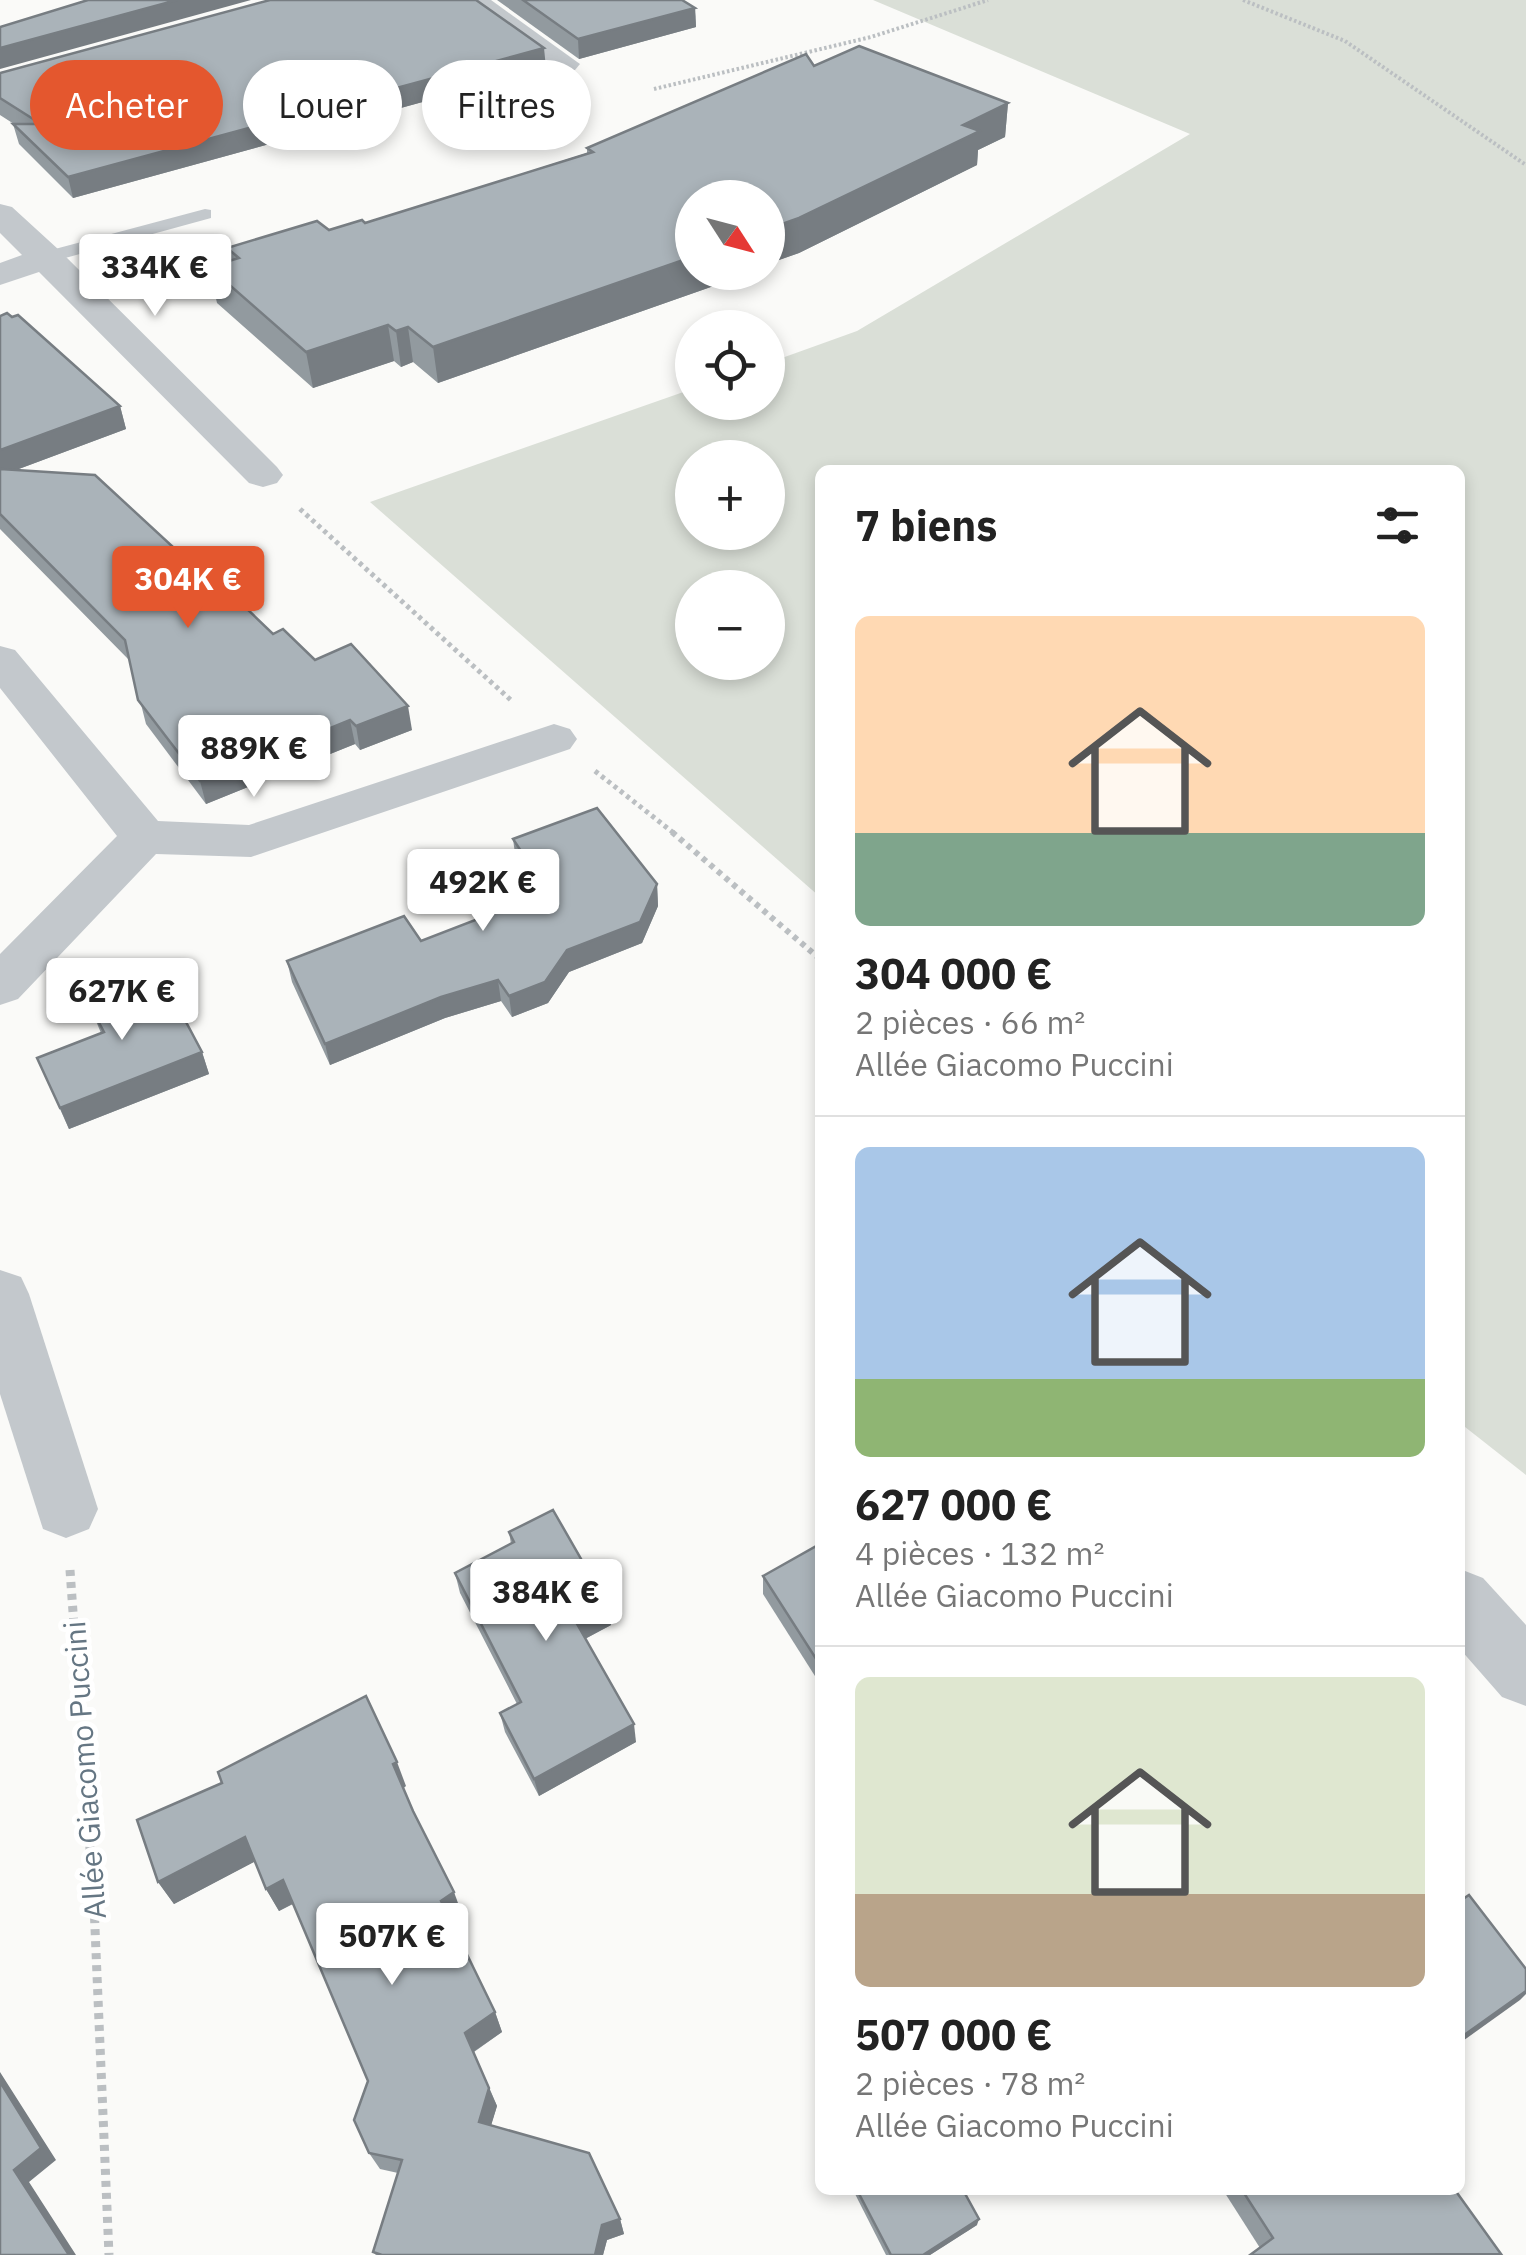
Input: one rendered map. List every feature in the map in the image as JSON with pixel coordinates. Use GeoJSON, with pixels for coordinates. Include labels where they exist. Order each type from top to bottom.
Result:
{"type":"FeatureCollection","features":[{"type":"Feature","properties":{"kind":"street"},"geometry":{"type":"LineString","coordinates":[[472,0],[559,60]]}},
{"type":"Feature","properties":{"kind":"street"},"geometry":{"type":"LineString","coordinates":[[0,214],[263,475]]}},
{"type":"Feature","properties":{"kind":"street"},"geometry":{"type":"LineString","coordinates":[[0,275],[47,257]]}},
{"type":"Feature","properties":{"kind":"street"},"geometry":{"type":"LineString","coordinates":[[0,660],[144,838]]}},
{"type":"Feature","properties":{"kind":"street"},"geometry":{"type":"LineString","coordinates":[[0,986],[144,838],[251,842],[554,739]]}},
{"type":"Feature","properties":{"kind":"street"},"geometry":{"type":"LineString","coordinates":[[0,1294],[66,1509]]}},
{"type":"Feature","properties":{"kind":"street"},"geometry":{"type":"LineString","coordinates":[[1465,1606],[1526,1674]]}},
{"type":"Feature","properties":{"kind":"lane"},"geometry":{"type":"LineString","coordinates":[[47,257],[206,214]]}},
{"type":"Feature","properties":{"kind":"path"},"geometry":{"type":"LineString","coordinates":[[654,90],[872,37],[988,0]]}},
{"type":"Feature","properties":{"kind":"path"},"geometry":{"type":"LineString","coordinates":[[1243,0],[1345,41],[1526,165]]}},
{"type":"Feature","properties":{"kind":"path","name":"Allée Giacomo Puccini"},"geometry":{"type":"LineString","coordinates":[[66,1509],[94,1905],[109,2255]]}},
{"type":"Feature","properties":{"kind":"shaded area"},"geometry":{"type":"Polygon","coordinates":[[[873,0],[1526,0],[1526,1475],[1465,1427],[1465,465],[815,465],[815,893],[370,502],[675,395],[675,420],[785,420],[785,357],[857,331],[1190,134],[873,0]]]}},
{"type":"Feature","properties":{"kind":"building"},"geometry":{"type":"Polygon","coordinates":[[[88,0],[177,0],[0,48],[0,27],[88,0]]]}},
{"type":"Feature","properties":{"kind":"building"},"geometry":{"type":"Polygon","coordinates":[[[270,0],[476,0],[544,48],[500,60],[422,60],[422,81],[402,86],[402,60],[243,60],[243,130],[223,135],[223,60],[48,60],[270,0]]]}},
{"type":"Feature","properties":{"kind":"building"},"geometry":{"type":"Polygon","coordinates":[[[523,0],[682,0],[695,8],[578,39],[523,0]]]}},
{"type":"Feature","properties":{"kind":"building"},"geometry":{"type":"Polygon","coordinates":[[[859,46],[1008,103],[963,125],[980,131],[785,223],[785,180],[675,180],[675,263],[433,347],[408,327],[396,331],[388,325],[306,352],[209,267],[239,258],[227,248],[317,221],[329,230],[362,220],[365,223],[593,152],[591,146],[806,54],[814,66],[859,46]]]}},
{"type":"Feature","properties":{"kind":"building"},"geometry":{"type":"Polygon","coordinates":[[[30,65],[30,117],[0,98],[0,73],[30,65]]]}},
{"type":"Feature","properties":{"kind":"building"},"geometry":{"type":"Polygon","coordinates":[[[13,124],[30,124],[30,140],[13,124]]]}},
{"type":"Feature","properties":{"kind":"building"},"geometry":{"type":"Polygon","coordinates":[[[40,150],[168,150],[68,177],[40,150]]]}},
{"type":"Feature","properties":{"kind":"building"},"geometry":{"type":"Polygon","coordinates":[[[7,313],[12,317],[18,315],[120,406],[0,450],[0,316],[7,313]]]}},
{"type":"Feature","properties":{"kind":"building"},"geometry":{"type":"Polygon","coordinates":[[[0,469],[95,475],[239,608],[244,606],[273,634],[283,629],[315,660],[351,644],[408,706],[356,726],[350,720],[200,781],[138,700],[125,640],[0,514],[0,469]]]}},
{"type":"Feature","properties":{"kind":"building"},"geometry":{"type":"Polygon","coordinates":[[[597,808],[657,884],[640,922],[567,950],[545,982],[509,996],[498,980],[441,997],[325,1044],[287,961],[404,916],[421,941],[548,892],[513,839],[597,808]]]}},
{"type":"Feature","properties":{"kind":"building"},"geometry":{"type":"Polygon","coordinates":[[[161,975],[202,1052],[60,1108],[37,1058],[104,1032],[88,1002],[161,975]]]}},
{"type":"Feature","properties":{"kind":"building"},"geometry":{"type":"Polygon","coordinates":[[[553,1510],[608,1606],[576,1622],[634,1724],[534,1779],[500,1713],[521,1702],[455,1573],[514,1542],[509,1532],[553,1510]]]}},
{"type":"Feature","properties":{"kind":"building"},"geometry":{"type":"Polygon","coordinates":[[[815,1547],[815,1657],[763,1576],[815,1547]]]}},
{"type":"Feature","properties":{"kind":"building"},"geometry":{"type":"Polygon","coordinates":[[[366,1696],[397,1762],[393,1764],[413,1811],[454,1892],[441,1901],[495,2012],[465,2033],[489,2088],[479,2122],[589,2153],[620,2219],[602,2225],[595,2255],[373,2252],[402,2160],[369,2153],[354,2120],[368,2081],[283,1880],[266,1889],[245,1837],[158,1882],[137,1820],[222,1783],[218,1772],[366,1696]]]}},
{"type":"Feature","properties":{"kind":"building"},"geometry":{"type":"Polygon","coordinates":[[[1469,1895],[1526,1969],[1526,1991],[1465,2034],[1465,1898],[1469,1895]]]}},
{"type":"Feature","properties":{"kind":"building"},"geometry":{"type":"Polygon","coordinates":[[[0,2082],[41,2148],[14,2170],[69,2255],[0,2255],[0,2082]]]}},
{"type":"Feature","properties":{"kind":"building"},"geometry":{"type":"Polygon","coordinates":[[[860,2195],[966,2195],[979,2219],[923,2255],[891,2255],[860,2195]]]}},
{"type":"Feature","properties":{"kind":"building"},"geometry":{"type":"Polygon","coordinates":[[[1245,2195],[1459,2195],[1501,2254],[1250,2255],[1273,2238],[1245,2195]]]}}]}
